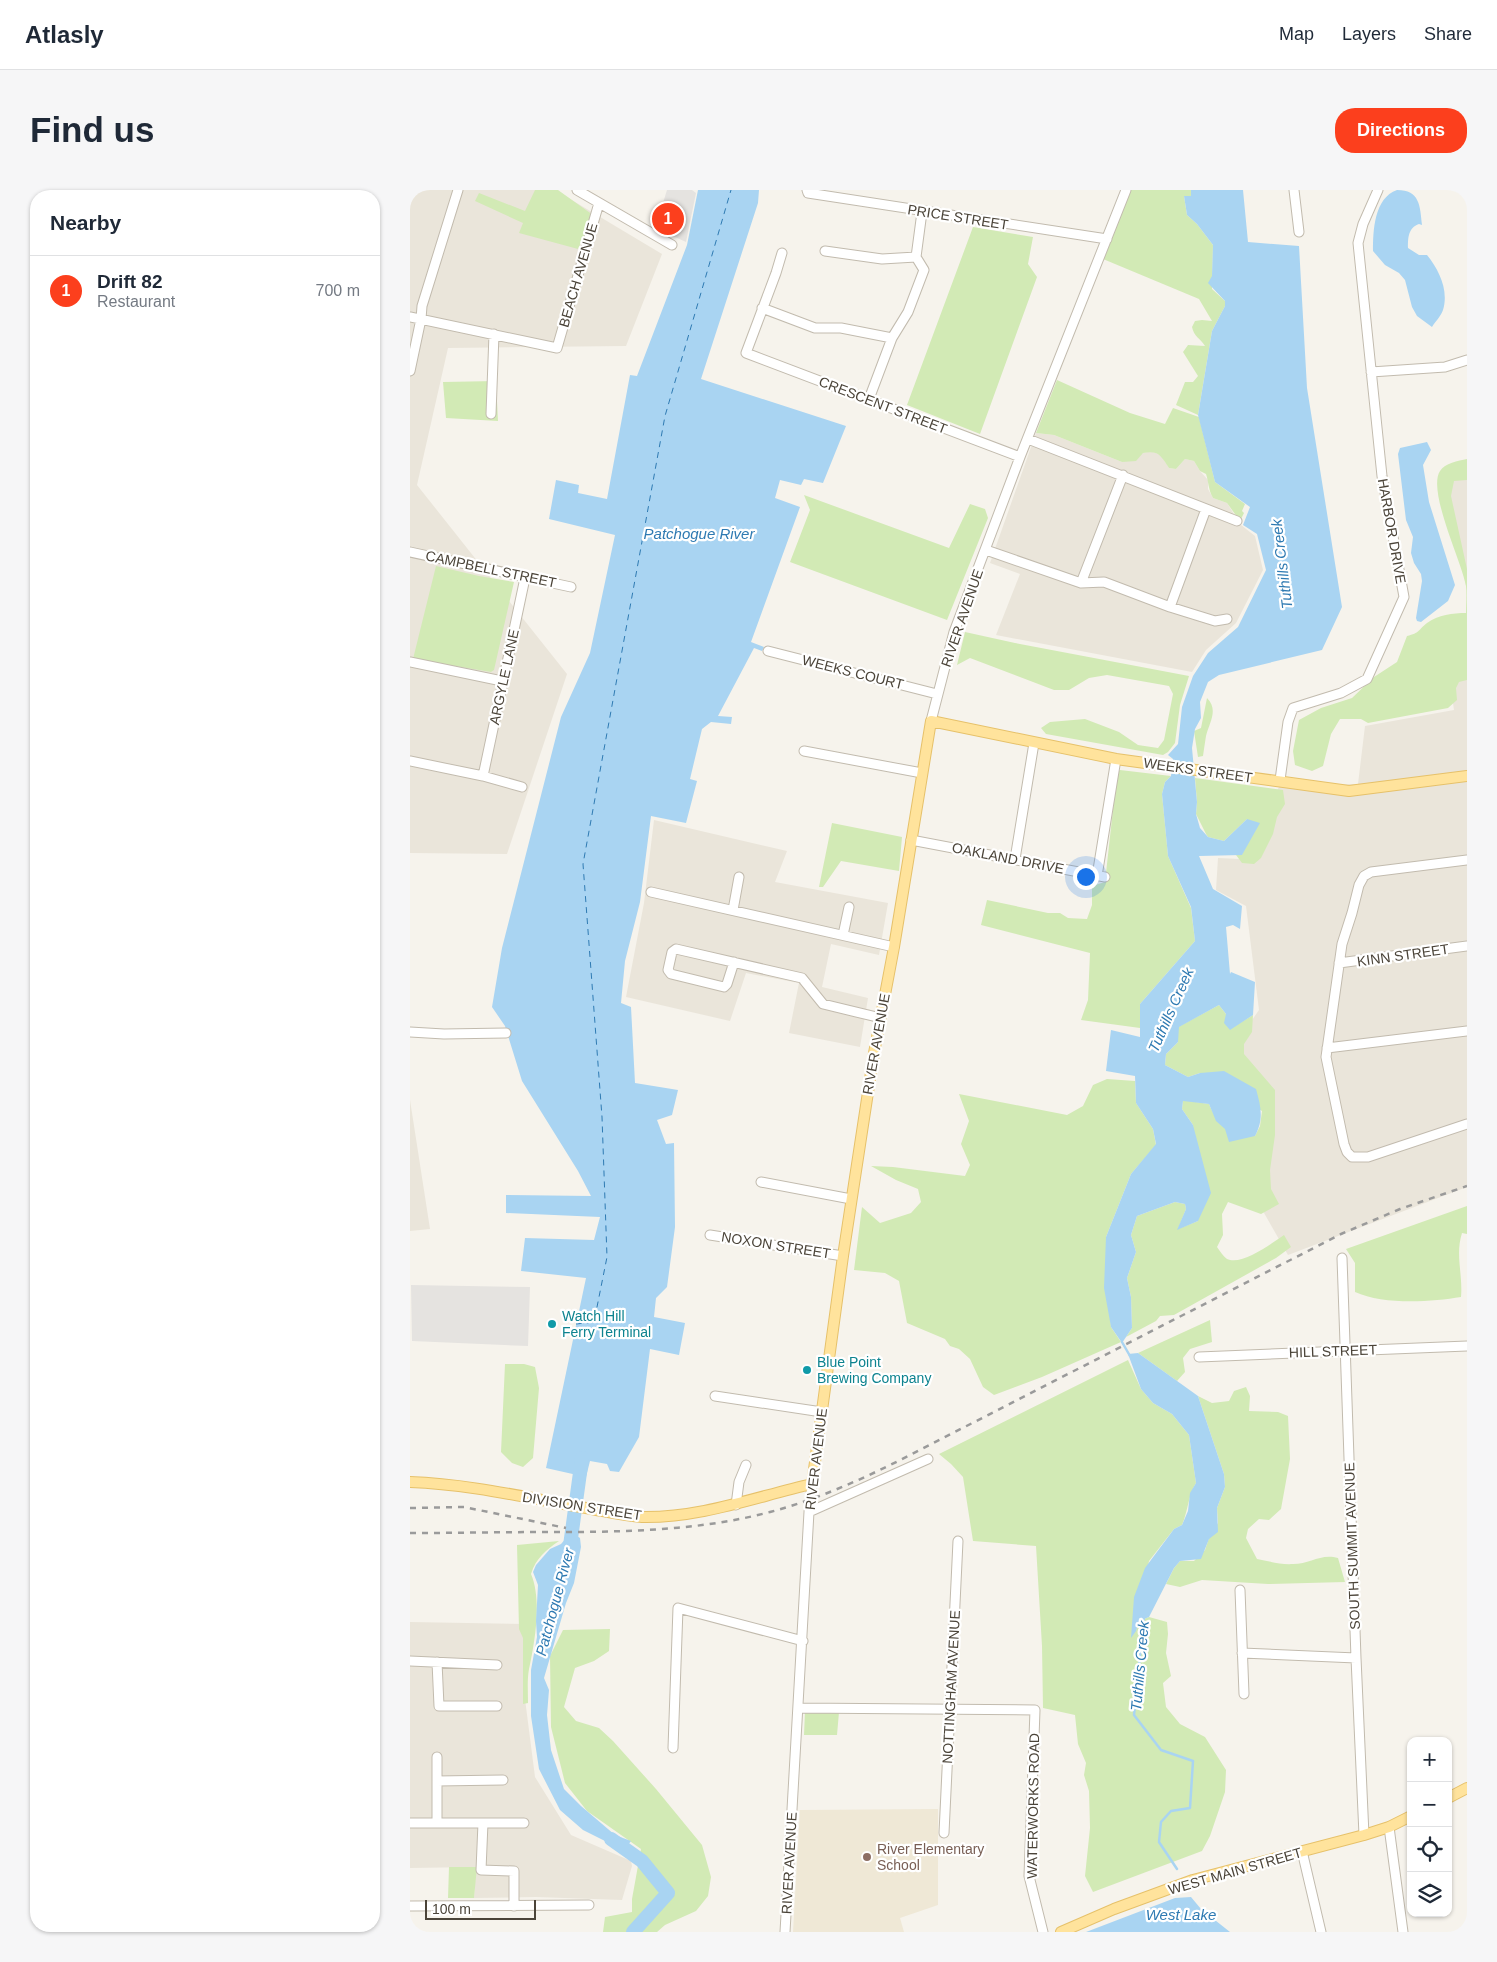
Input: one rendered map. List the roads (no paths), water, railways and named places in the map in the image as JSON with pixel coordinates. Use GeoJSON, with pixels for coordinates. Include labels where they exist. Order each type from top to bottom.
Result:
{"type":"FeatureCollection","features":[{"type":"Feature","properties":{"kind":"main road","name":"WEEKS STREET"},"geometry":{"type":"LineString","coordinates":[[931,721],[1116,758],[1349,791],[1467,776]]}},
{"type":"Feature","properties":{"kind":"main road","name":"RIVER AVENUE"},"geometry":{"type":"LineString","coordinates":[[812,1484],[851,1199],[931,721]]}},
{"type":"Feature","properties":{"kind":"main road","name":"DIVISION STREET"},"geometry":{"type":"LineString","coordinates":[[410,1482],[470,1487],[641,1517],[685,1515],[736,1505],[812,1484]]}},
{"type":"Feature","properties":{"kind":"main road"},"geometry":{"type":"LineString","coordinates":[[1452,1796],[1467,1788]]}},
{"type":"Feature","properties":{"kind":"main road","name":"WEST MAIN STREET"},"geometry":{"type":"LineString","coordinates":[[1060,1932],[1114,1909],[1193,1880],[1364,1835],[1389,1827],[1407,1818]]}},
{"type":"Feature","properties":{"kind":"street"},"geometry":{"type":"LineString","coordinates":[[410,371],[422,306],[458,190]]}},
{"type":"Feature","properties":{"kind":"street"},"geometry":{"type":"LineString","coordinates":[[577,190],[672,245]]}},
{"type":"Feature","properties":{"kind":"street","name":"RIVER AVENUE"},"geometry":{"type":"LineString","coordinates":[[931,721],[954,632],[1020,457],[1126,190]]}},
{"type":"Feature","properties":{"kind":"street"},"geometry":{"type":"LineString","coordinates":[[1294,190],[1299,232]]}},
{"type":"Feature","properties":{"kind":"street","name":"HARBOR DRIVE"},"geometry":{"type":"LineString","coordinates":[[1280,780],[1287,725],[1294,708],[1341,693],[1367,679],[1404,597],[1382,476],[1358,243],[1363,224],[1378,190]]}},
{"type":"Feature","properties":{"kind":"street","name":"PRICE STREET"},"geometry":{"type":"LineString","coordinates":[[808,192],[922,212],[1107,239]]}},
{"type":"Feature","properties":{"kind":"street","name":"BEACH AVENUE"},"geometry":{"type":"LineString","coordinates":[[494,334],[557,348],[599,203]]}},
{"type":"Feature","properties":{"kind":"street"},"geometry":{"type":"LineString","coordinates":[[869,399],[892,338],[908,312],[924,270],[916,257],[922,212]]}},
{"type":"Feature","properties":{"kind":"street"},"geometry":{"type":"LineString","coordinates":[[824,251],[882,259],[916,257]]}},
{"type":"Feature","properties":{"kind":"street"},"geometry":{"type":"LineString","coordinates":[[782,253],[762,308],[815,328],[841,328],[892,338]]}},
{"type":"Feature","properties":{"kind":"street","name":"CRESCENT STREET"},"geometry":{"type":"LineString","coordinates":[[762,308],[746,353],[1020,457]]}},
{"type":"Feature","properties":{"kind":"street"},"geometry":{"type":"LineString","coordinates":[[410,317],[494,334],[491,414]]}},
{"type":"Feature","properties":{"kind":"street"},"geometry":{"type":"LineString","coordinates":[[1371,372],[1445,367],[1467,360]]}},
{"type":"Feature","properties":{"kind":"street"},"geometry":{"type":"LineString","coordinates":[[1028,439],[1237,521]]}},
{"type":"Feature","properties":{"kind":"street"},"geometry":{"type":"LineString","coordinates":[[1081,583],[1123,475]]}},
{"type":"Feature","properties":{"kind":"street"},"geometry":{"type":"LineString","coordinates":[[1170,607],[1206,509]]}},
{"type":"Feature","properties":{"kind":"street"},"geometry":{"type":"LineString","coordinates":[[986,550],[1081,583],[1104,582],[1170,607],[1215,621],[1227,619]]}},
{"type":"Feature","properties":{"kind":"street","name":"CAMPBELL STREET"},"geometry":{"type":"LineString","coordinates":[[410,552],[571,587]]}},
{"type":"Feature","properties":{"kind":"street","name":"ARGYLE LANE"},"geometry":{"type":"LineString","coordinates":[[483,776],[525,578]]}},
{"type":"Feature","properties":{"kind":"street","name":"WEEKS COURT"},"geometry":{"type":"LineString","coordinates":[[768,651],[938,694]]}},
{"type":"Feature","properties":{"kind":"street"},"geometry":{"type":"LineString","coordinates":[[410,662],[502,682]]}},
{"type":"Feature","properties":{"kind":"street"},"geometry":{"type":"LineString","coordinates":[[1015,859],[1034,743]]}},
{"type":"Feature","properties":{"kind":"street"},"geometry":{"type":"LineString","coordinates":[[804,751],[922,773]]}},
{"type":"Feature","properties":{"kind":"street","name":"OAKLAND DRIVE"},"geometry":{"type":"LineString","coordinates":[[911,840],[1101,876],[1116,758]]}},
{"type":"Feature","properties":{"kind":"street"},"geometry":{"type":"LineString","coordinates":[[410,761],[483,776],[522,787]]}},
{"type":"Feature","properties":{"kind":"street"},"geometry":{"type":"LineString","coordinates":[[1467,860],[1372,872],[1364,876],[1359,885],[1342,944],[1326,1057],[1347,1152],[1352,1157],[1368,1157],[1467,1124]]}},
{"type":"Feature","properties":{"kind":"street"},"geometry":{"type":"LineString","coordinates":[[733,910],[739,877]]}},
{"type":"Feature","properties":{"kind":"street"},"geometry":{"type":"LineString","coordinates":[[651,892],[894,947]]}},
{"type":"Feature","properties":{"kind":"street"},"geometry":{"type":"LineString","coordinates":[[843,935],[849,907]]}},
{"type":"Feature","properties":{"kind":"street","name":"KINN STREET"},"geometry":{"type":"LineString","coordinates":[[1339,963],[1467,946]]}},
{"type":"Feature","properties":{"kind":"street"},"geometry":{"type":"LineString","coordinates":[[734,962],[727,984],[724,987],[671,974],[668,970],[672,952],[676,948],[802,978],[823,1004],[880,1018]]}},
{"type":"Feature","properties":{"kind":"street"},"geometry":{"type":"LineString","coordinates":[[1327,1048],[1467,1031]]}},
{"type":"Feature","properties":{"kind":"street"},"geometry":{"type":"LineString","coordinates":[[410,1032],[444,1034],[506,1033]]}},
{"type":"Feature","properties":{"kind":"street"},"geometry":{"type":"LineString","coordinates":[[760,1182],[851,1199]]}},
{"type":"Feature","properties":{"kind":"street","name":"NOXON STREET"},"geometry":{"type":"LineString","coordinates":[[710,1235],[843,1256]]}},
{"type":"Feature","properties":{"kind":"street","name":"SOUTH SUMMIT AVENUE"},"geometry":{"type":"LineString","coordinates":[[1342,1258],[1364,1835]]}},
{"type":"Feature","properties":{"kind":"street","name":"HILL STREET"},"geometry":{"type":"LineString","coordinates":[[1199,1357],[1467,1346]]}},
{"type":"Feature","properties":{"kind":"street"},"geometry":{"type":"LineString","coordinates":[[715,1396],[822,1412]]}},
{"type":"Feature","properties":{"kind":"street"},"geometry":{"type":"LineString","coordinates":[[809,1512],[928,1459]]}},
{"type":"Feature","properties":{"kind":"street"},"geometry":{"type":"LineString","coordinates":[[736,1505],[739,1482],[746,1465]]}},
{"type":"Feature","properties":{"kind":"street","name":"RIVER AVENUE"},"geometry":{"type":"LineString","coordinates":[[785,1932],[812,1484]]}},
{"type":"Feature","properties":{"kind":"street","name":"NOTTINGHAM AVENUE"},"geometry":{"type":"LineString","coordinates":[[944,1833],[958,1541]]}},
{"type":"Feature","properties":{"kind":"street"},"geometry":{"type":"LineString","coordinates":[[1240,1590],[1244,1694]]}},
{"type":"Feature","properties":{"kind":"street"},"geometry":{"type":"LineString","coordinates":[[673,1748],[678,1608],[803,1641]]}},
{"type":"Feature","properties":{"kind":"street"},"geometry":{"type":"LineString","coordinates":[[1242,1653],[1356,1658]]}},
{"type":"Feature","properties":{"kind":"street"},"geometry":{"type":"LineString","coordinates":[[410,1661],[497,1665]]}},
{"type":"Feature","properties":{"kind":"street"},"geometry":{"type":"LineString","coordinates":[[437,1662],[439,1706],[497,1706]]}},
{"type":"Feature","properties":{"kind":"street"},"geometry":{"type":"LineString","coordinates":[[799,1708],[950,1709]]}},
{"type":"Feature","properties":{"kind":"street","name":"WATERWORKS ROAD"},"geometry":{"type":"LineString","coordinates":[[950,1709],[1035,1710],[1029,1876],[1043,1932]]}},
{"type":"Feature","properties":{"kind":"street"},"geometry":{"type":"LineString","coordinates":[[437,1757],[437,1823]]}},
{"type":"Feature","properties":{"kind":"street"},"geometry":{"type":"LineString","coordinates":[[437,1780],[503,1780]]}},
{"type":"Feature","properties":{"kind":"street"},"geometry":{"type":"LineString","coordinates":[[482,1823],[481,1870],[514,1871],[514,1906]]}},
{"type":"Feature","properties":{"kind":"street"},"geometry":{"type":"LineString","coordinates":[[410,1824],[524,1823]]}},
{"type":"Feature","properties":{"kind":"street"},"geometry":{"type":"LineString","coordinates":[[1389,1827],[1403,1932]]}},
{"type":"Feature","properties":{"kind":"street"},"geometry":{"type":"LineString","coordinates":[[1302,1851],[1321,1932]]}},
{"type":"Feature","properties":{"kind":"street"},"geometry":{"type":"LineString","coordinates":[[410,1906],[589,1905]]}},
{"type":"Feature","properties":{"kind":"water","name":"Patchogue River"},"geometry":{"type":"Polygon","coordinates":[[[698,190],[759,190],[758,203],[701,379],[846,426],[823,483],[804,479],[801,485],[780,480],[775,498],[800,507],[751,642],[764,647],[762,651],[754,648],[718,716],[732,717],[731,724],[711,722],[702,729],[690,779],[697,781],[686,823],[651,816],[640,902],[625,961],[621,1003],[631,1007],[635,1083],[678,1090],[672,1115],[657,1120],[666,1144],[674,1143],[675,1227],[667,1287],[656,1298],[654,1317],[685,1323],[679,1355],[650,1349],[639,1437],[619,1472],[610,1471],[607,1464],[590,1461],[586,1477],[546,1468],[586,1278],[521,1271],[525,1238],[594,1240],[600,1217],[506,1213],[506,1195],[591,1196],[578,1171],[522,1081],[505,1026],[492,1007],[502,948],[561,717],[590,653],[615,535],[549,519],[556,480],[579,485],[578,493],[607,499],[630,375],[637,376],[687,245],[698,190]]]}},
{"type":"Feature","properties":{"kind":"water"},"geometry":{"type":"Polygon","coordinates":[[[1191,190],[1243,190],[1248,242],[1299,246],[1307,388],[1342,607],[1322,650],[1219,675],[1208,682],[1200,702],[1201,718],[1195,729],[1192,748],[1197,802],[1196,814],[1200,828],[1208,837],[1224,841],[1247,819],[1260,823],[1242,855],[1199,856],[1213,889],[1242,906],[1240,929],[1233,925],[1226,927],[1230,974],[1231,972],[1255,982],[1253,1015],[1230,1030],[1224,1023],[1226,1014],[1219,1005],[1179,1027],[1178,1042],[1166,1054],[1165,1065],[1188,1077],[1200,1073],[1224,1071],[1256,1089],[1261,1118],[1255,1136],[1229,1142],[1225,1129],[1216,1121],[1209,1104],[1183,1101],[1182,1109],[1193,1125],[1211,1193],[1198,1221],[1177,1230],[1186,1209],[1185,1204],[1175,1202],[1137,1216],[1131,1235],[1136,1252],[1127,1278],[1131,1297],[1132,1328],[1122,1343],[1111,1327],[1104,1288],[1106,1237],[1131,1174],[1156,1144],[1153,1129],[1136,1103],[1135,1076],[1106,1071],[1111,1030],[1140,1037],[1140,1004],[1195,941],[1191,907],[1168,856],[1162,794],[1165,782],[1171,776],[1173,759],[1168,755],[1178,744],[1182,707],[1193,676],[1208,653],[1238,627],[1266,570],[1257,534],[1243,525],[1250,507],[1215,482],[1198,415],[1212,331],[1225,306],[1225,301],[1208,283],[1212,276],[1213,245],[1197,224],[1187,215],[1184,196],[1191,196],[1191,190]]]}},
{"type":"Feature","properties":{"kind":"water"},"geometry":{"type":"Polygon","coordinates":[[[1397,190],[1410,193],[1417,200],[1419,206],[1422,225],[1415,226],[1411,231],[1408,248],[1419,255],[1427,255],[1439,274],[1444,288],[1445,303],[1443,310],[1432,327],[1417,316],[1412,307],[1405,280],[1399,273],[1385,265],[1373,251],[1376,216],[1379,208],[1389,194],[1397,190]]]}},
{"type":"Feature","properties":{"kind":"water"},"geometry":{"type":"Polygon","coordinates":[[[1427,442],[1431,450],[1423,465],[1429,502],[1455,585],[1448,601],[1421,622],[1417,621],[1416,618],[1422,581],[1421,574],[1414,563],[1411,553],[1413,537],[1406,520],[1398,454],[1400,448],[1427,442]]]}},
{"type":"Feature","properties":{"kind":"water"},"geometry":{"type":"Polygon","coordinates":[[[1138,1353],[1198,1396],[1224,1474],[1225,1487],[1217,1508],[1218,1532],[1209,1539],[1201,1559],[1180,1561],[1174,1568],[1149,1617],[1139,1621],[1136,1631],[1131,1638],[1134,1597],[1145,1568],[1174,1529],[1182,1525],[1188,1511],[1190,1493],[1196,1483],[1189,1435],[1172,1414],[1153,1403],[1141,1389],[1128,1354],[1138,1353]]]}},
{"type":"Feature","properties":{"kind":"water"},"geometry":{"type":"Polygon","coordinates":[[[568,1536],[580,1538],[581,1547],[574,1583],[566,1603],[544,1678],[549,1690],[547,1715],[551,1750],[564,1789],[615,1835],[631,1841],[625,1849],[583,1830],[560,1810],[539,1769],[531,1716],[531,1670],[537,1637],[538,1585],[533,1572],[536,1565],[550,1549],[561,1544],[568,1536]]]}},
{"type":"Feature","properties":{"kind":"water","name":"West Lake"},"geometry":{"type":"Polygon","coordinates":[[[1191,1897],[1201,1909],[1230,1932],[1086,1932],[1175,1898],[1191,1897]]]}},
{"type":"Feature","properties":{"kind":"waterway","name":"Tuthills Creek"},"geometry":{"type":"LineString","coordinates":[[1122,1342],[1130,1356]]}},
{"type":"Feature","properties":{"kind":"waterway","name":"Patchogue River"},"geometry":{"type":"LineString","coordinates":[[569,1553],[582,1458]]}},
{"type":"Feature","properties":{"kind":"waterway","name":"Tuthills Creek"},"geometry":{"type":"LineString","coordinates":[[1144,1616],[1134,1715],[1161,1750],[1193,1761],[1190,1808],[1171,1811],[1161,1822],[1159,1842],[1177,1869]]}},
{"type":"Feature","properties":{"kind":"waterway","name":"Patchogue River"},"geometry":{"type":"LineString","coordinates":[[611,1839],[642,1861],[668,1893],[633,1932]]}},
{"type":"Feature","properties":{"kind":"railway"},"geometry":{"type":"LineString","coordinates":[[410,1533],[606,1532],[661,1529],[716,1523],[788,1507],[842,1487],[893,1464],[1341,1234],[1400,1209],[1467,1186]]}},
{"type":"Feature","properties":{"kind":"railway"},"geometry":{"type":"LineString","coordinates":[[410,1508],[464,1507],[566,1528]]}},
{"type":"Feature","properties":{"kind":"place","name":"Drift 82"},"geometry":{"type":"Point","coordinates":[668,219]}},
{"type":"Feature","properties":{"kind":"place","name":"Watch Hill Ferry Terminal"},"geometry":{"type":"Point","coordinates":[552,1324]}},
{"type":"Feature","properties":{"kind":"place","name":"Blue Point Brewing Company"},"geometry":{"type":"Point","coordinates":[807,1370]}},
{"type":"Feature","properties":{"kind":"place","name":"River Elementary School"},"geometry":{"type":"Point","coordinates":[867,1857]}}]}
